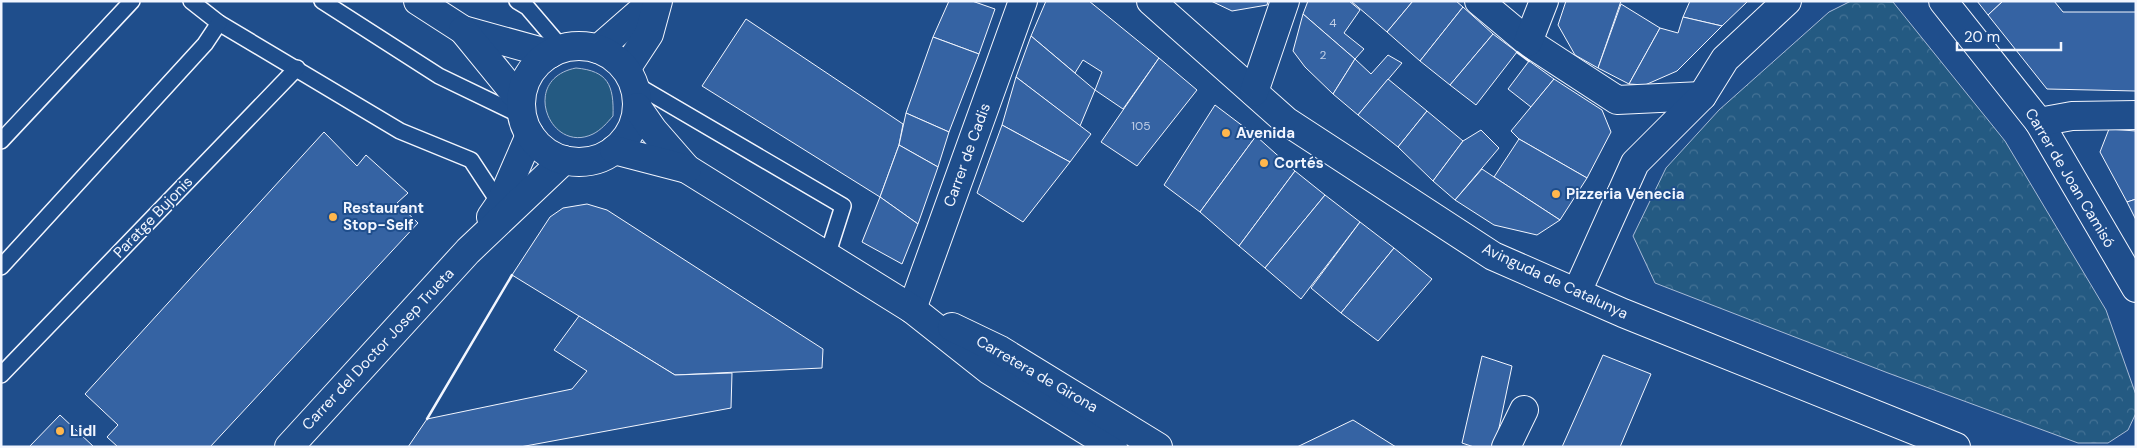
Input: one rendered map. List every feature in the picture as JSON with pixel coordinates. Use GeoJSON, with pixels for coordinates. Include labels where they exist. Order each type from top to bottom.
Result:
{"type":"FeatureCollection","features":[{"type":"Feature","properties":{"kind":"street"},"geometry":{"type":"LineString","coordinates":[[418,1],[463,30],[556,51],[581,46],[598,49],[613,57],[632,86]]}},
{"type":"Feature","properties":{"kind":"street"},"geometry":{"type":"LineString","coordinates":[[598,49],[653,1]]}},
{"type":"Feature","properties":{"kind":"street"},"geometry":{"type":"LineString","coordinates":[[463,30],[525,117],[545,151],[564,160],[597,160],[614,150],[631,132],[632,86],[658,1]]}},
{"type":"Feature","properties":{"kind":"street","name":"Carrer de Cadis"},"geometry":{"type":"LineString","coordinates":[[912,309],[1023,1]]}},
{"type":"Feature","properties":{"kind":"street","name":"Avinguda de Catalunya"},"geometry":{"type":"LineString","coordinates":[[1151,1],[1286,121],[1493,256],[1623,313],[1956,447]]}},
{"type":"Feature","properties":{"kind":"street"},"geometry":{"type":"LineString","coordinates":[[1254,92],[1285,1]]}},
{"type":"Feature","properties":{"kind":"street"},"geometry":{"type":"LineString","coordinates":[[1479,1],[1528,42],[1618,100],[1702,96]]}},
{"type":"Feature","properties":{"kind":"street"},"geometry":{"type":"LineString","coordinates":[[1528,42],[1544,1]]}},
{"type":"Feature","properties":{"kind":"street"},"geometry":{"type":"LineString","coordinates":[[1577,292],[1635,163],[1702,96],[1725,59],[1787,1]]}},
{"type":"Feature","properties":{"kind":"street","name":"Carrer de Joan Camisó"},"geometry":{"type":"LineString","coordinates":[[1944,1],[2040,122],[2136,288]]}},
{"type":"Feature","properties":{"kind":"street"},"geometry":{"type":"LineString","coordinates":[[525,117],[524,88],[530,74],[534,68],[556,51]]}},
{"type":"Feature","properties":{"kind":"street","name":"Carretera de Girona"},"geometry":{"type":"LineString","coordinates":[[632,86],[653,130],[687,169],[912,309],[989,370],[1113,447]]}},
{"type":"Feature","properties":{"kind":"street"},"geometry":{"type":"LineString","coordinates":[[2040,122],[2072,116],[2136,115]]}},
{"type":"Feature","properties":{"kind":"street","name":"Carrer del Doctor Josep Trueta"},"geometry":{"type":"LineString","coordinates":[[468,252],[500,204],[525,117]]}},
{"type":"Feature","properties":{"kind":"street","name":"Carretera de Girona"},"geometry":{"type":"LineString","coordinates":[[614,150],[687,169]]}},
{"type":"Feature","properties":{"kind":"street","name":"Carrer del Doctor Josep Trueta"},"geometry":{"type":"LineString","coordinates":[[289,447],[468,252],[564,160]]}},
{"type":"Feature","properties":{"kind":"street","name":"Carretera de Girona"},"geometry":{"type":"LineString","coordinates":[[912,309],[1000,350],[1158,447]]}},
{"type":"Feature","properties":{"kind":"street"},"geometry":{"type":"LineString","coordinates":[[1506,447],[1524,410]]}},
{"type":"Feature","properties":{"kind":"lane"},"geometry":{"type":"LineString","coordinates":[[191,1],[219,22],[400,131],[471,160],[500,204]]}},
{"type":"Feature","properties":{"kind":"lane"},"geometry":{"type":"LineString","coordinates":[[322,1],[439,76],[525,117]]}},
{"type":"Feature","properties":{"kind":"lane"},"geometry":{"type":"LineString","coordinates":[[517,1],[527,7],[556,51]]}},
{"type":"Feature","properties":{"kind":"lane"},"geometry":{"type":"LineString","coordinates":[[1,141],[135,2]]}},
{"type":"Feature","properties":{"kind":"lane"},"geometry":{"type":"LineString","coordinates":[[1,267],[205,44],[219,22]]}},
{"type":"Feature","properties":{"kind":"lane","name":"Paratge Bujonis"},"geometry":{"type":"LineString","coordinates":[[4,366],[297,68]]}},
{"type":"Feature","properties":{"kind":"lane"},"geometry":{"type":"LineString","coordinates":[[632,86],[843,206],[827,256]]}},
{"type":"Feature","properties":{"kind":"green space"},"geometry":{"type":"Polygon","coordinates":[[[1851,1],[1893,2],[2005,141],[2106,310],[2136,395],[2136,413],[2128,430],[2108,443],[2078,443],[1888,373],[1655,283],[1633,236],[1666,168],[1719,110],[1829,12],[1851,1]]]}},
{"type":"Feature","properties":{"kind":"green space"},"geometry":{"type":"Polygon","coordinates":[[[576,68],[595,72],[607,81],[613,105],[613,116],[604,126],[593,134],[578,138],[564,134],[554,125],[547,113],[545,99],[549,86],[559,75],[576,68]]]}},
{"type":"Feature","properties":{"kind":"building"},"geometry":{"type":"Polygon","coordinates":[[[949,1],[972,1],[995,9],[979,54],[933,37],[949,1]]]}},
{"type":"Feature","properties":{"kind":"building"},"geometry":{"type":"Polygon","coordinates":[[[1046,1],[1089,1],[1159,58],[1123,109],[1095,90],[1102,72],[1083,60],[1075,73],[1031,36],[1046,1]]]}},
{"type":"Feature","properties":{"kind":"building"},"geometry":{"type":"Polygon","coordinates":[[[1211,1],[1268,1],[1267,5],[1232,11],[1211,1]]]}},
{"type":"Feature","properties":{"kind":"building"},"geometry":{"type":"Polygon","coordinates":[[[1308,1],[1349,1],[1360,10],[1344,33],[1364,49],[1355,59],[1303,14],[1308,1]]]}},
{"type":"Feature","properties":{"kind":"building"},"geometry":{"type":"Polygon","coordinates":[[[1351,1],[1413,1],[1387,32],[1351,1]]]}},
{"type":"Feature","properties":{"kind":"building"},"geometry":{"type":"Polygon","coordinates":[[[1413,1],[1456,1],[1463,7],[1420,61],[1387,32],[1413,1]]]}},
{"type":"Feature","properties":{"kind":"building"},"geometry":{"type":"Polygon","coordinates":[[[1566,1],[1621,1],[1598,68],[1575,55],[1558,25],[1566,1]]]}},
{"type":"Feature","properties":{"kind":"building"},"geometry":{"type":"Polygon","coordinates":[[[1690,1],[1748,1],[1722,26],[1683,17],[1690,1]]]}},
{"type":"Feature","properties":{"kind":"building"},"geometry":{"type":"Polygon","coordinates":[[[1977,1],[2003,1],[1988,15],[1977,1]]]}},
{"type":"Feature","properties":{"kind":"building"},"geometry":{"type":"Polygon","coordinates":[[[2003,1],[2054,1],[2063,12],[2136,12],[2136,91],[2047,89],[1988,15],[2003,1]]]}},
{"type":"Feature","properties":{"kind":"building"},"geometry":{"type":"Polygon","coordinates":[[[1621,4],[1660,28],[1629,84],[1598,68],[1621,4]]]}},
{"type":"Feature","properties":{"kind":"building"},"geometry":{"type":"Polygon","coordinates":[[[1463,7],[1493,34],[1450,85],[1420,61],[1463,7]]]}},
{"type":"Feature","properties":{"kind":"building"},"geometry":{"type":"Polygon","coordinates":[[[1303,14],[1355,59],[1333,94],[1305,67],[1293,51],[1303,14]]]}},
{"type":"Feature","properties":{"kind":"building"},"geometry":{"type":"Polygon","coordinates":[[[1683,17],[1722,26],[1677,71],[1645,85],[1629,84],[1660,28],[1678,33],[1683,17]]]}},
{"type":"Feature","properties":{"kind":"building"},"geometry":{"type":"Polygon","coordinates":[[[746,19],[903,124],[899,145],[880,197],[702,86],[746,19]]]}},
{"type":"Feature","properties":{"kind":"building"},"geometry":{"type":"Polygon","coordinates":[[[1493,34],[1517,52],[1476,105],[1450,85],[1493,34]]]}},
{"type":"Feature","properties":{"kind":"building"},"geometry":{"type":"Polygon","coordinates":[[[1031,36],[1095,90],[1080,126],[1016,77],[1031,36]]]}},
{"type":"Feature","properties":{"kind":"building"},"geometry":{"type":"Polygon","coordinates":[[[933,37],[979,54],[949,132],[906,113],[933,37]]]}},
{"type":"Feature","properties":{"kind":"building"},"geometry":{"type":"Polygon","coordinates":[[[1388,55],[1402,63],[1358,115],[1333,94],[1355,59],[1371,74],[1388,55]]]}},
{"type":"Feature","properties":{"kind":"building"},"geometry":{"type":"Polygon","coordinates":[[[1159,58],[1197,90],[1137,166],[1101,142],[1159,58]]]}},
{"type":"Feature","properties":{"kind":"building"},"geometry":{"type":"Polygon","coordinates":[[[1529,61],[1554,79],[1531,107],[1508,89],[1529,61]]]}},
{"type":"Feature","properties":{"kind":"building"},"geometry":{"type":"Polygon","coordinates":[[[1016,77],[1091,134],[1070,162],[1002,125],[1016,77]]]}},
{"type":"Feature","properties":{"kind":"building"},"geometry":{"type":"Polygon","coordinates":[[[1388,79],[1427,111],[1398,147],[1358,115],[1388,79]]]}},
{"type":"Feature","properties":{"kind":"building"},"geometry":{"type":"Polygon","coordinates":[[[1554,79],[1602,110],[1611,132],[1587,178],[1519,139],[1511,131],[1554,79]]]}},
{"type":"Feature","properties":{"kind":"building"},"geometry":{"type":"Polygon","coordinates":[[[1215,105],[1256,136],[1200,212],[1164,185],[1215,105]]]}},
{"type":"Feature","properties":{"kind":"building"},"geometry":{"type":"Polygon","coordinates":[[[1427,111],[1463,141],[1433,181],[1398,147],[1427,111]]]}},
{"type":"Feature","properties":{"kind":"building"},"geometry":{"type":"Polygon","coordinates":[[[906,113],[949,132],[938,167],[899,145],[906,113]]]}},
{"type":"Feature","properties":{"kind":"building"},"geometry":{"type":"Polygon","coordinates":[[[1002,125],[1070,162],[1023,222],[977,193],[1002,125]]]}},
{"type":"Feature","properties":{"kind":"building"},"geometry":{"type":"Polygon","coordinates":[[[2109,129],[2136,131],[2136,199],[2127,202],[2100,152],[2109,129]]]}},
{"type":"Feature","properties":{"kind":"building"},"geometry":{"type":"Polygon","coordinates":[[[1481,130],[1499,148],[1455,200],[1433,181],[1463,141],[1481,130]]]}},
{"type":"Feature","properties":{"kind":"building"},"geometry":{"type":"Polygon","coordinates":[[[324,132],[357,166],[366,155],[408,193],[397,203],[418,223],[210,447],[118,447],[107,437],[118,425],[85,394],[324,132]]]}},
{"type":"Feature","properties":{"kind":"building"},"geometry":{"type":"Polygon","coordinates":[[[1256,136],[1295,171],[1239,246],[1200,212],[1256,136]]]}},
{"type":"Feature","properties":{"kind":"building"},"geometry":{"type":"Polygon","coordinates":[[[1519,139],[1587,178],[1560,220],[1494,177],[1519,139]]]}},
{"type":"Feature","properties":{"kind":"building"},"geometry":{"type":"Polygon","coordinates":[[[899,145],[938,167],[918,224],[880,197],[899,145]]]}},
{"type":"Feature","properties":{"kind":"building"},"geometry":{"type":"Polygon","coordinates":[[[1482,169],[1560,220],[1537,235],[1494,225],[1455,200],[1482,169]]]}},
{"type":"Feature","properties":{"kind":"building"},"geometry":{"type":"Polygon","coordinates":[[[1295,171],[1325,195],[1265,268],[1239,246],[1295,171]]]}},
{"type":"Feature","properties":{"kind":"building"},"geometry":{"type":"Polygon","coordinates":[[[1325,195],[1360,222],[1301,299],[1265,268],[1325,195]]]}},
{"type":"Feature","properties":{"kind":"building"},"geometry":{"type":"Polygon","coordinates":[[[880,197],[918,224],[902,264],[862,242],[880,197]]]}},
{"type":"Feature","properties":{"kind":"building"},"geometry":{"type":"Polygon","coordinates":[[[2136,199],[2136,220],[2127,202],[2136,199]]]}},
{"type":"Feature","properties":{"kind":"building"},"geometry":{"type":"Polygon","coordinates":[[[587,204],[607,210],[823,349],[822,368],[675,375],[512,275],[550,217],[563,208],[587,204]]]}},
{"type":"Feature","properties":{"kind":"building"},"geometry":{"type":"Polygon","coordinates":[[[1360,222],[1394,248],[1341,313],[1311,288],[1360,222]]]}},
{"type":"Feature","properties":{"kind":"building"},"geometry":{"type":"Polygon","coordinates":[[[1394,248],[1432,279],[1378,341],[1341,313],[1394,248]]]}},
{"type":"Feature","properties":{"kind":"building"},"geometry":{"type":"Polygon","coordinates":[[[579,316],[675,375],[732,373],[731,408],[520,447],[408,447],[427,419],[572,389],[587,371],[554,350],[579,316]]]}},
{"type":"Feature","properties":{"kind":"building"},"geometry":{"type":"Polygon","coordinates":[[[1603,355],[1651,374],[1620,447],[1562,447],[1603,355]]]}},
{"type":"Feature","properties":{"kind":"building"},"geometry":{"type":"Polygon","coordinates":[[[1482,356],[1512,366],[1495,447],[1474,447],[1462,443],[1482,356]]]}},
{"type":"Feature","properties":{"kind":"building","name":"Lidl"},"geometry":{"type":"Polygon","coordinates":[[[60,415],[94,447],[29,447],[60,415]]]}},
{"type":"Feature","properties":{"kind":"building"},"geometry":{"type":"Polygon","coordinates":[[[1353,420],[1396,447],[1297,447],[1353,420]]]}},
{"type":"Feature","properties":{"kind":"wall"},"geometry":{"type":"LineString","coordinates":[[1517,52],[1529,61]]}},
{"type":"Feature","properties":{"kind":"wall"},"geometry":{"type":"LineString","coordinates":[[427,419],[512,275]]}},
{"type":"Feature","properties":{"kind":"place","name":"Avenida"},"geometry":{"type":"Point","coordinates":[1226,133]}},
{"type":"Feature","properties":{"kind":"place","name":"Cortés"},"geometry":{"type":"Point","coordinates":[1264,163]}},
{"type":"Feature","properties":{"kind":"place","name":"Pizzeria Venecia"},"geometry":{"type":"Point","coordinates":[1556,194]}},
{"type":"Feature","properties":{"kind":"place","name":"Restaurant Stop-Self"},"geometry":{"type":"Point","coordinates":[333,217]}},
{"type":"Feature","properties":{"kind":"place","name":"Lidl"},"geometry":{"type":"Point","coordinates":[60,431]}}]}
